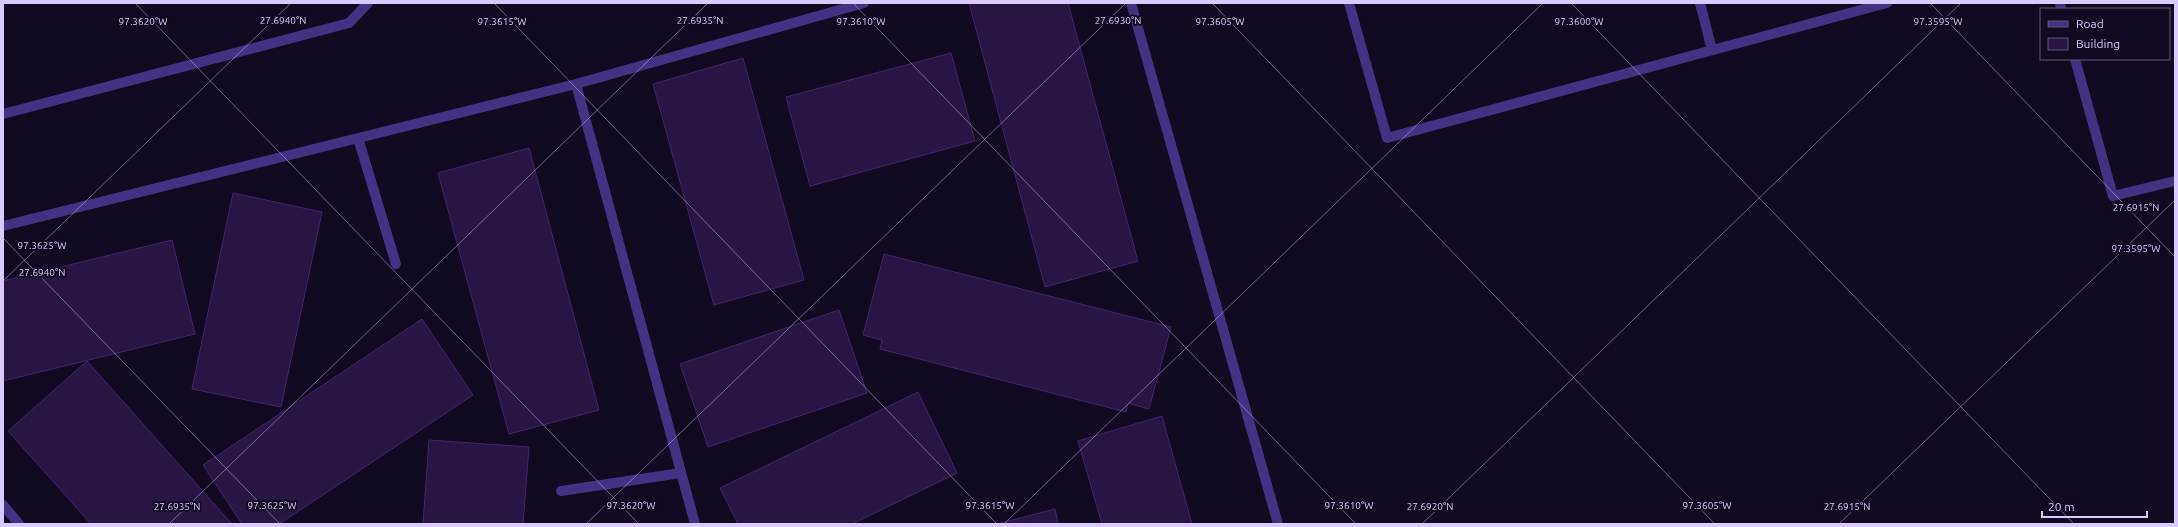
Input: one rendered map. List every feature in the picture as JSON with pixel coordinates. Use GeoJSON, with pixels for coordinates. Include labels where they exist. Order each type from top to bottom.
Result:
{"type":"FeatureCollection","features":[{"type":"Feature","properties":{"kind":"lane"},"geometry":{"type":"LineString","coordinates":[[3,114],[349,23],[368,3]]}},
{"type":"Feature","properties":{"kind":"lane"},"geometry":{"type":"LineString","coordinates":[[3,226],[576,84],[864,3]]}},
{"type":"Feature","properties":{"kind":"lane"},"geometry":{"type":"LineString","coordinates":[[1131,3],[1278,524]]}},
{"type":"Feature","properties":{"kind":"lane"},"geometry":{"type":"LineString","coordinates":[[1349,3],[1387,138],[1887,3]]}},
{"type":"Feature","properties":{"kind":"lane"},"geometry":{"type":"LineString","coordinates":[[1700,3],[1712,50]]}},
{"type":"Feature","properties":{"kind":"lane"},"geometry":{"type":"LineString","coordinates":[[2075,60],[2113,196],[2175,181]]}},
{"type":"Feature","properties":{"kind":"lane"},"geometry":{"type":"LineString","coordinates":[[576,84],[695,524]]}},
{"type":"Feature","properties":{"kind":"lane"},"geometry":{"type":"LineString","coordinates":[[358,138],[396,264]]}},
{"type":"Feature","properties":{"kind":"lane"},"geometry":{"type":"LineString","coordinates":[[561,491],[682,473]]}},
{"type":"Feature","properties":{"kind":"lane"},"geometry":{"type":"LineString","coordinates":[[3,505],[19,524]]}},
{"type":"Feature","properties":{"kind":"building"},"geometry":{"type":"Polygon","coordinates":[[[969,3],[1068,3],[1138,261],[1045,287],[969,3]]]}},
{"type":"Feature","properties":{"kind":"building"},"geometry":{"type":"Polygon","coordinates":[[[951,53],[975,141],[810,186],[786,97],[951,53]]]}},
{"type":"Feature","properties":{"kind":"building"},"geometry":{"type":"Polygon","coordinates":[[[743,58],[804,280],[714,305],[653,84],[743,58]]]}},
{"type":"Feature","properties":{"kind":"building"},"geometry":{"type":"Polygon","coordinates":[[[529,148],[599,410],[509,434],[438,173],[529,148]]]}},
{"type":"Feature","properties":{"kind":"building"},"geometry":{"type":"Polygon","coordinates":[[[233,193],[322,212],[281,407],[192,389],[233,193]]]}},
{"type":"Feature","properties":{"kind":"building"},"geometry":{"type":"Polygon","coordinates":[[[172,240],[195,334],[3,381],[3,281],[172,240]]]}},
{"type":"Feature","properties":{"kind":"building"},"geometry":{"type":"Polygon","coordinates":[[[884,254],[1171,327],[1149,409],[1128,403],[1126,412],[880,349],[882,340],[863,335],[884,254]]]}},
{"type":"Feature","properties":{"kind":"building"},"geometry":{"type":"Polygon","coordinates":[[[839,310],[867,393],[708,447],[680,364],[839,310]]]}},
{"type":"Feature","properties":{"kind":"building"},"geometry":{"type":"Polygon","coordinates":[[[422,319],[473,395],[279,524],[242,524],[203,465],[422,319]]]}},
{"type":"Feature","properties":{"kind":"building"},"geometry":{"type":"Polygon","coordinates":[[[87,361],[232,524],[91,524],[8,431],[87,361]]]}},
{"type":"Feature","properties":{"kind":"building"},"geometry":{"type":"Polygon","coordinates":[[[918,392],[957,473],[852,524],[738,524],[720,488],[918,392]]]}},
{"type":"Feature","properties":{"kind":"building"},"geometry":{"type":"Polygon","coordinates":[[[1162,416],[1192,524],[1102,524],[1078,441],[1162,416]]]}},
{"type":"Feature","properties":{"kind":"building"},"geometry":{"type":"Polygon","coordinates":[[[429,440],[529,447],[523,524],[423,524],[429,440]]]}},
{"type":"Feature","properties":{"kind":"building"},"geometry":{"type":"Polygon","coordinates":[[[1055,509],[1058,524],[997,524],[1055,509]]]}}]}
